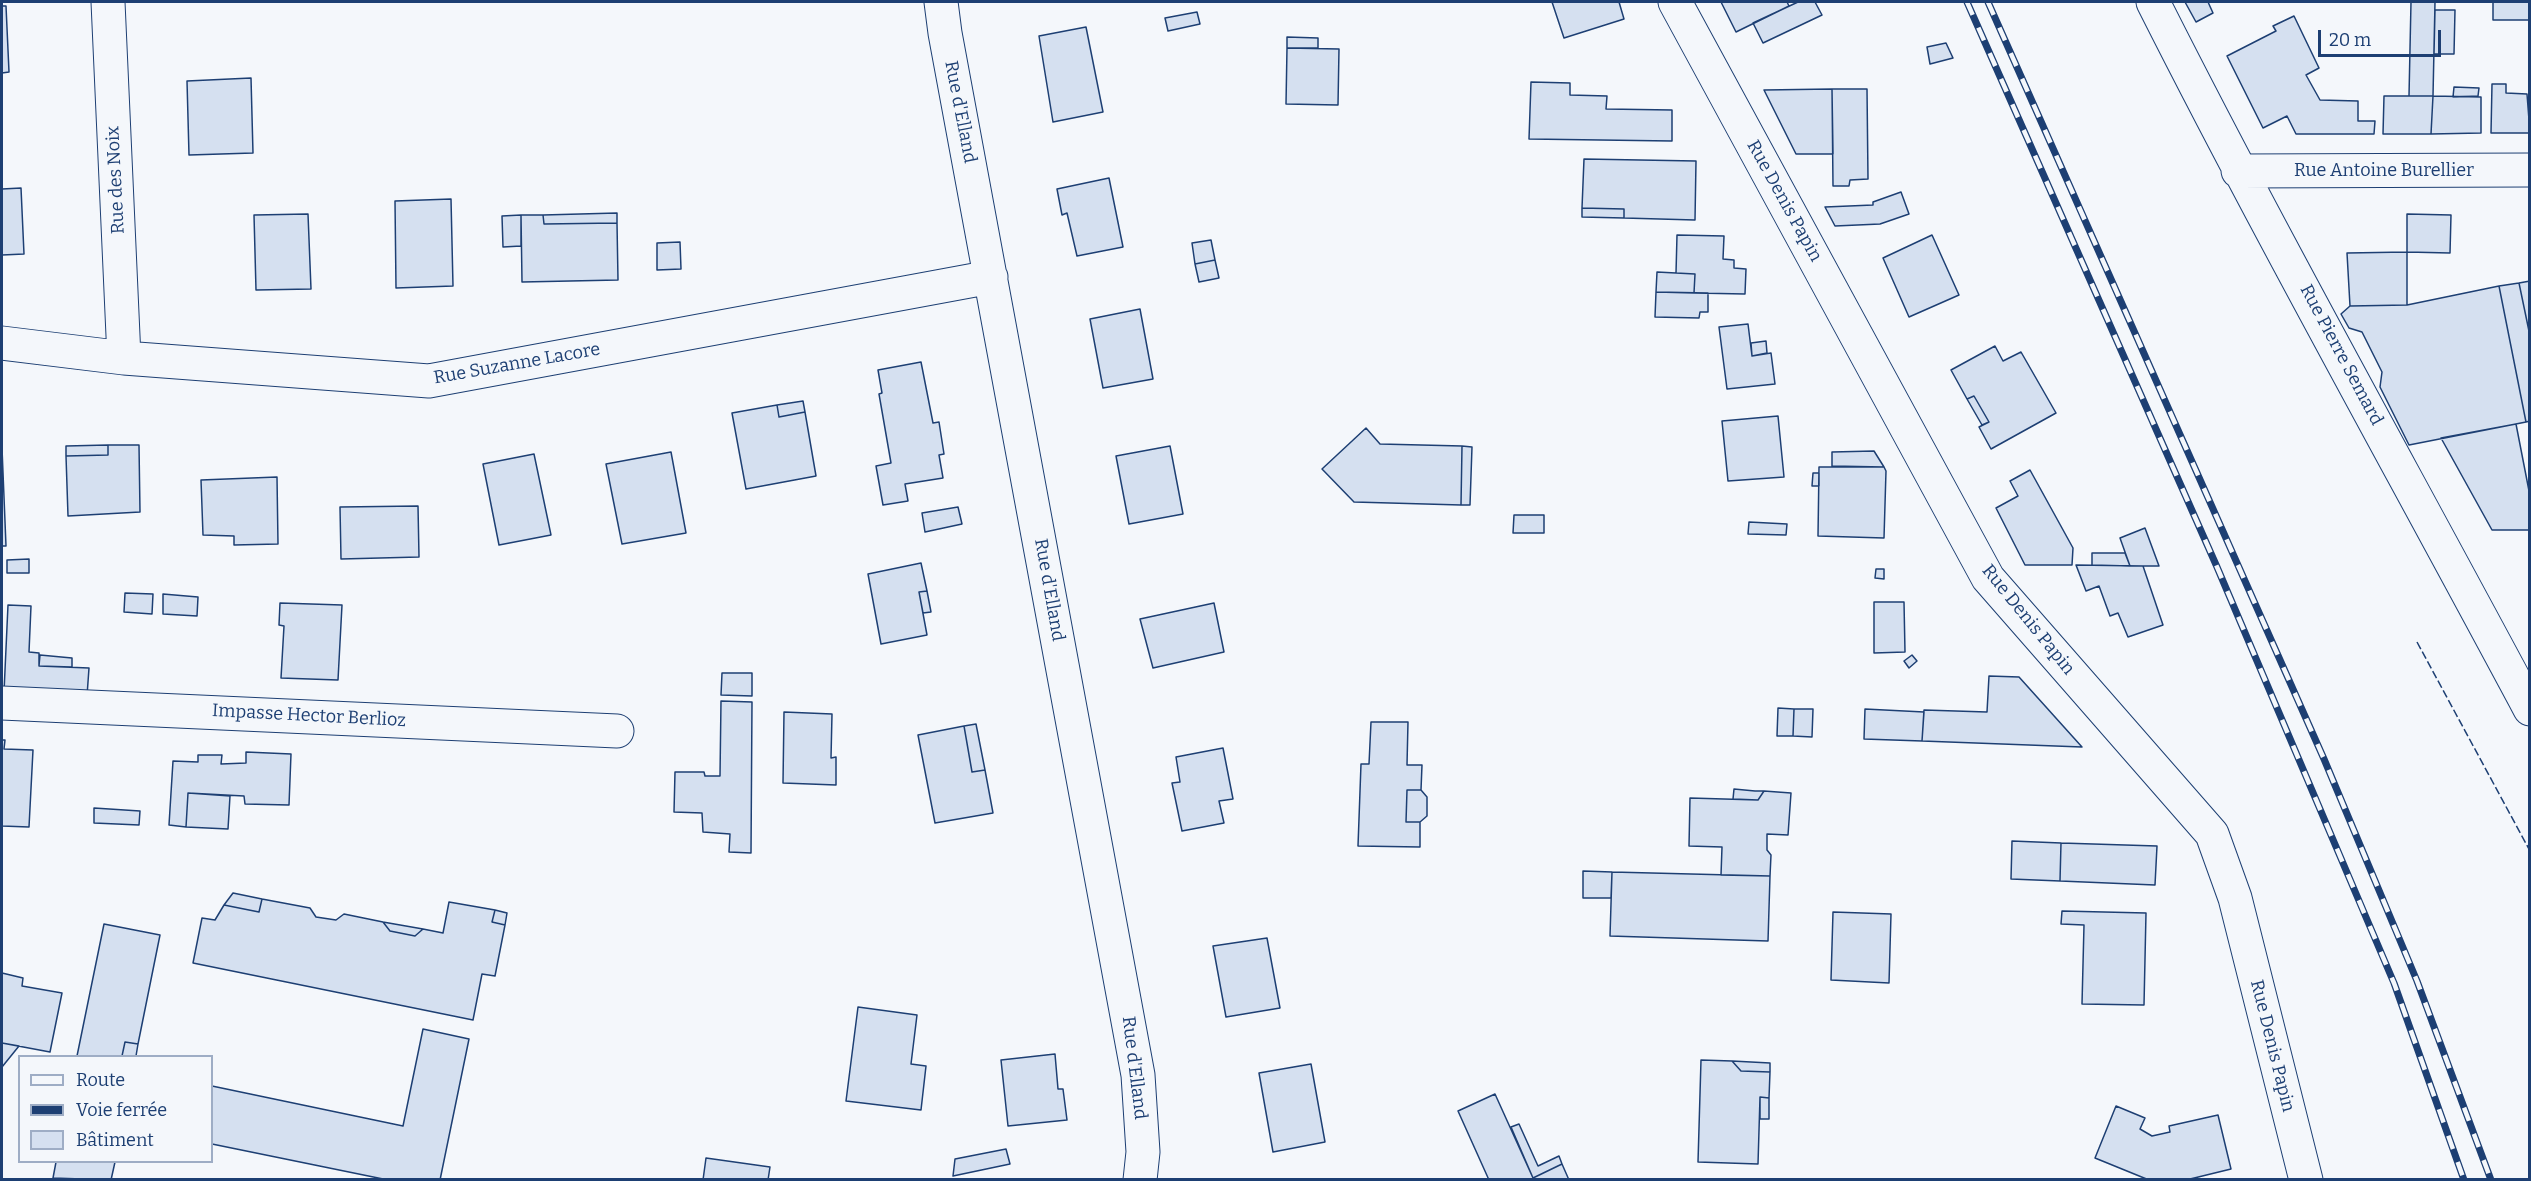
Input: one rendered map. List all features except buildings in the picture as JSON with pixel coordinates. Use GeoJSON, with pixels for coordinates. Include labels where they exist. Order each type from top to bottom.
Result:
{"type":"FeatureCollection","features":[{"type":"Feature","properties":{"kind":"street","name":"Rue des Noix"},"geometry":{"type":"LineString","coordinates":[[108,2],[124,358]]}},
{"type":"Feature","properties":{"kind":"street","name":"Rue d'Elland"},"geometry":{"type":"LineString","coordinates":[[941,2],[1138,1075],[1143,1152],[1140,1179]]}},
{"type":"Feature","properties":{"kind":"street","name":"Rue Denis Papin"},"geometry":{"type":"LineString","coordinates":[[1676,2],[1988,578],[2212,834],[2235,898],[2306,1179]]}},
{"type":"Feature","properties":{"kind":"street","name":"Rue Pierre Semard"},"geometry":{"type":"LineString","coordinates":[[2153,2],[2238,171],[2297,274],[2529,709]]}},
{"type":"Feature","properties":{"kind":"street","name":"Rue Antoine Burellier"},"geometry":{"type":"LineString","coordinates":[[2238,171],[2529,170]]}},
{"type":"Feature","properties":{"kind":"street","name":"Rue Suzanne Lacore"},"geometry":{"type":"LineString","coordinates":[[2,343],[124,358],[429,381],[991,277]]}},
{"type":"Feature","properties":{"kind":"street","name":"Impasse Hector Berlioz"},"geometry":{"type":"LineString","coordinates":[[2,703],[617,731]]}},
{"type":"Feature","properties":{"kind":"railway"},"geometry":{"type":"LineString","coordinates":[[1967,2],[2217,567],[2394,983],[2464,1180]]}},
{"type":"Feature","properties":{"kind":"railway"},"geometry":{"type":"LineString","coordinates":[[1988,2],[2324,759],[2417,981],[2491,1180]]}},
{"type":"Feature","properties":{"kind":"fence"},"geometry":{"type":"LineString","coordinates":[[2417,642],[2530,851]]}}]}
